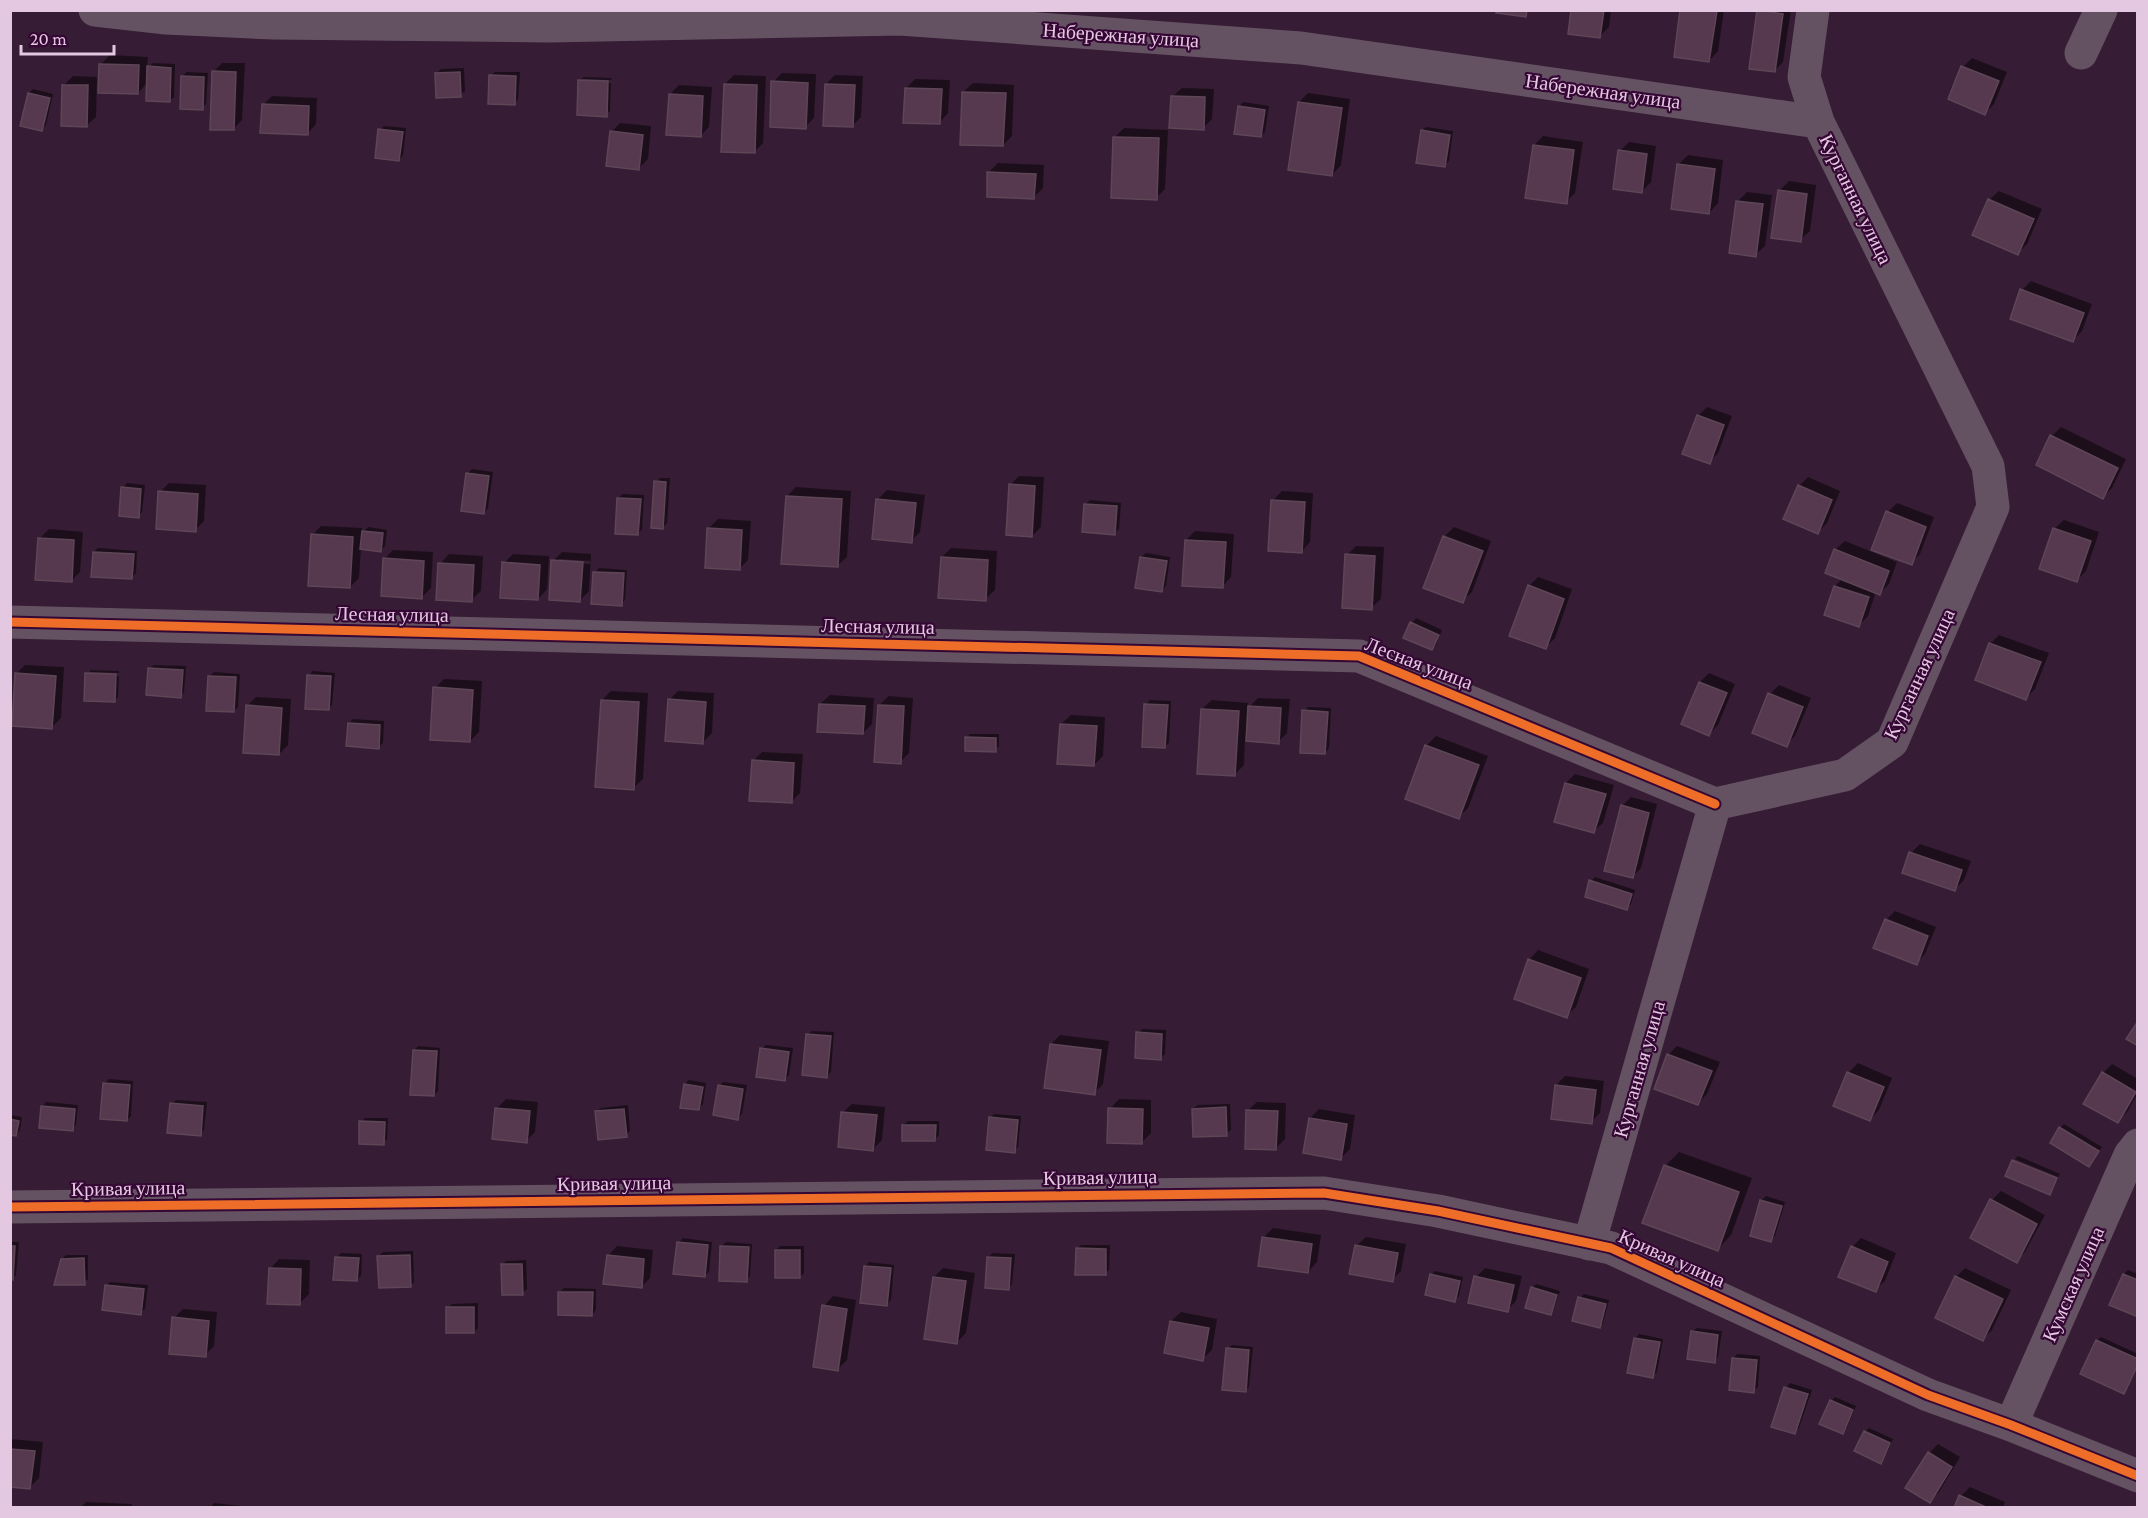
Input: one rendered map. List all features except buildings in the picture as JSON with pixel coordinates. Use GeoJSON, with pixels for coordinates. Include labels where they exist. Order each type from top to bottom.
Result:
{"type":"FeatureCollection","features":[{"type":"Feature","properties":{"kind":"street","name":"Набережная улица"},"geometry":{"type":"LineString","coordinates":[[95,10],[273,23],[900,15],[1301,48],[1818,122]]}},
{"type":"Feature","properties":{"kind":"street","name":"Курганная улица"},"geometry":{"type":"LineString","coordinates":[[1589,1244],[1714,804],[1845,775],[1892,742],[1993,507],[1988,466],[1818,122],[1804,77],[1813,10]]}},
{"type":"Feature","properties":{"kind":"street"},"geometry":{"type":"LineString","coordinates":[[2081,53],[2101,10]]}},
{"type":"Feature","properties":{"kind":"street","name":"Лесная улица"},"geometry":{"type":"LineString","coordinates":[[10,622],[1359,656],[1714,804]]}},
{"type":"Feature","properties":{"kind":"street","name":"Кумская улица"},"geometry":{"type":"LineString","coordinates":[[2011,1425],[2130,1155],[2138,1145]]}},
{"type":"Feature","properties":{"kind":"street","name":"Кривая улица"},"geometry":{"type":"LineString","coordinates":[[10,1207],[1324,1193],[1438,1211],[1611,1248],[1928,1395],[2011,1425],[2138,1476]]}},
{"type":"Feature","properties":{"kind":"cycle path"},"geometry":{"type":"LineString","coordinates":[[10,622],[1359,656],[1715,804]]}},
{"type":"Feature","properties":{"kind":"cycle path"},"geometry":{"type":"LineString","coordinates":[[10,1207],[1324,1193],[1438,1211],[1611,1248],[1928,1395],[2011,1425],[2138,1476]]}}]}
